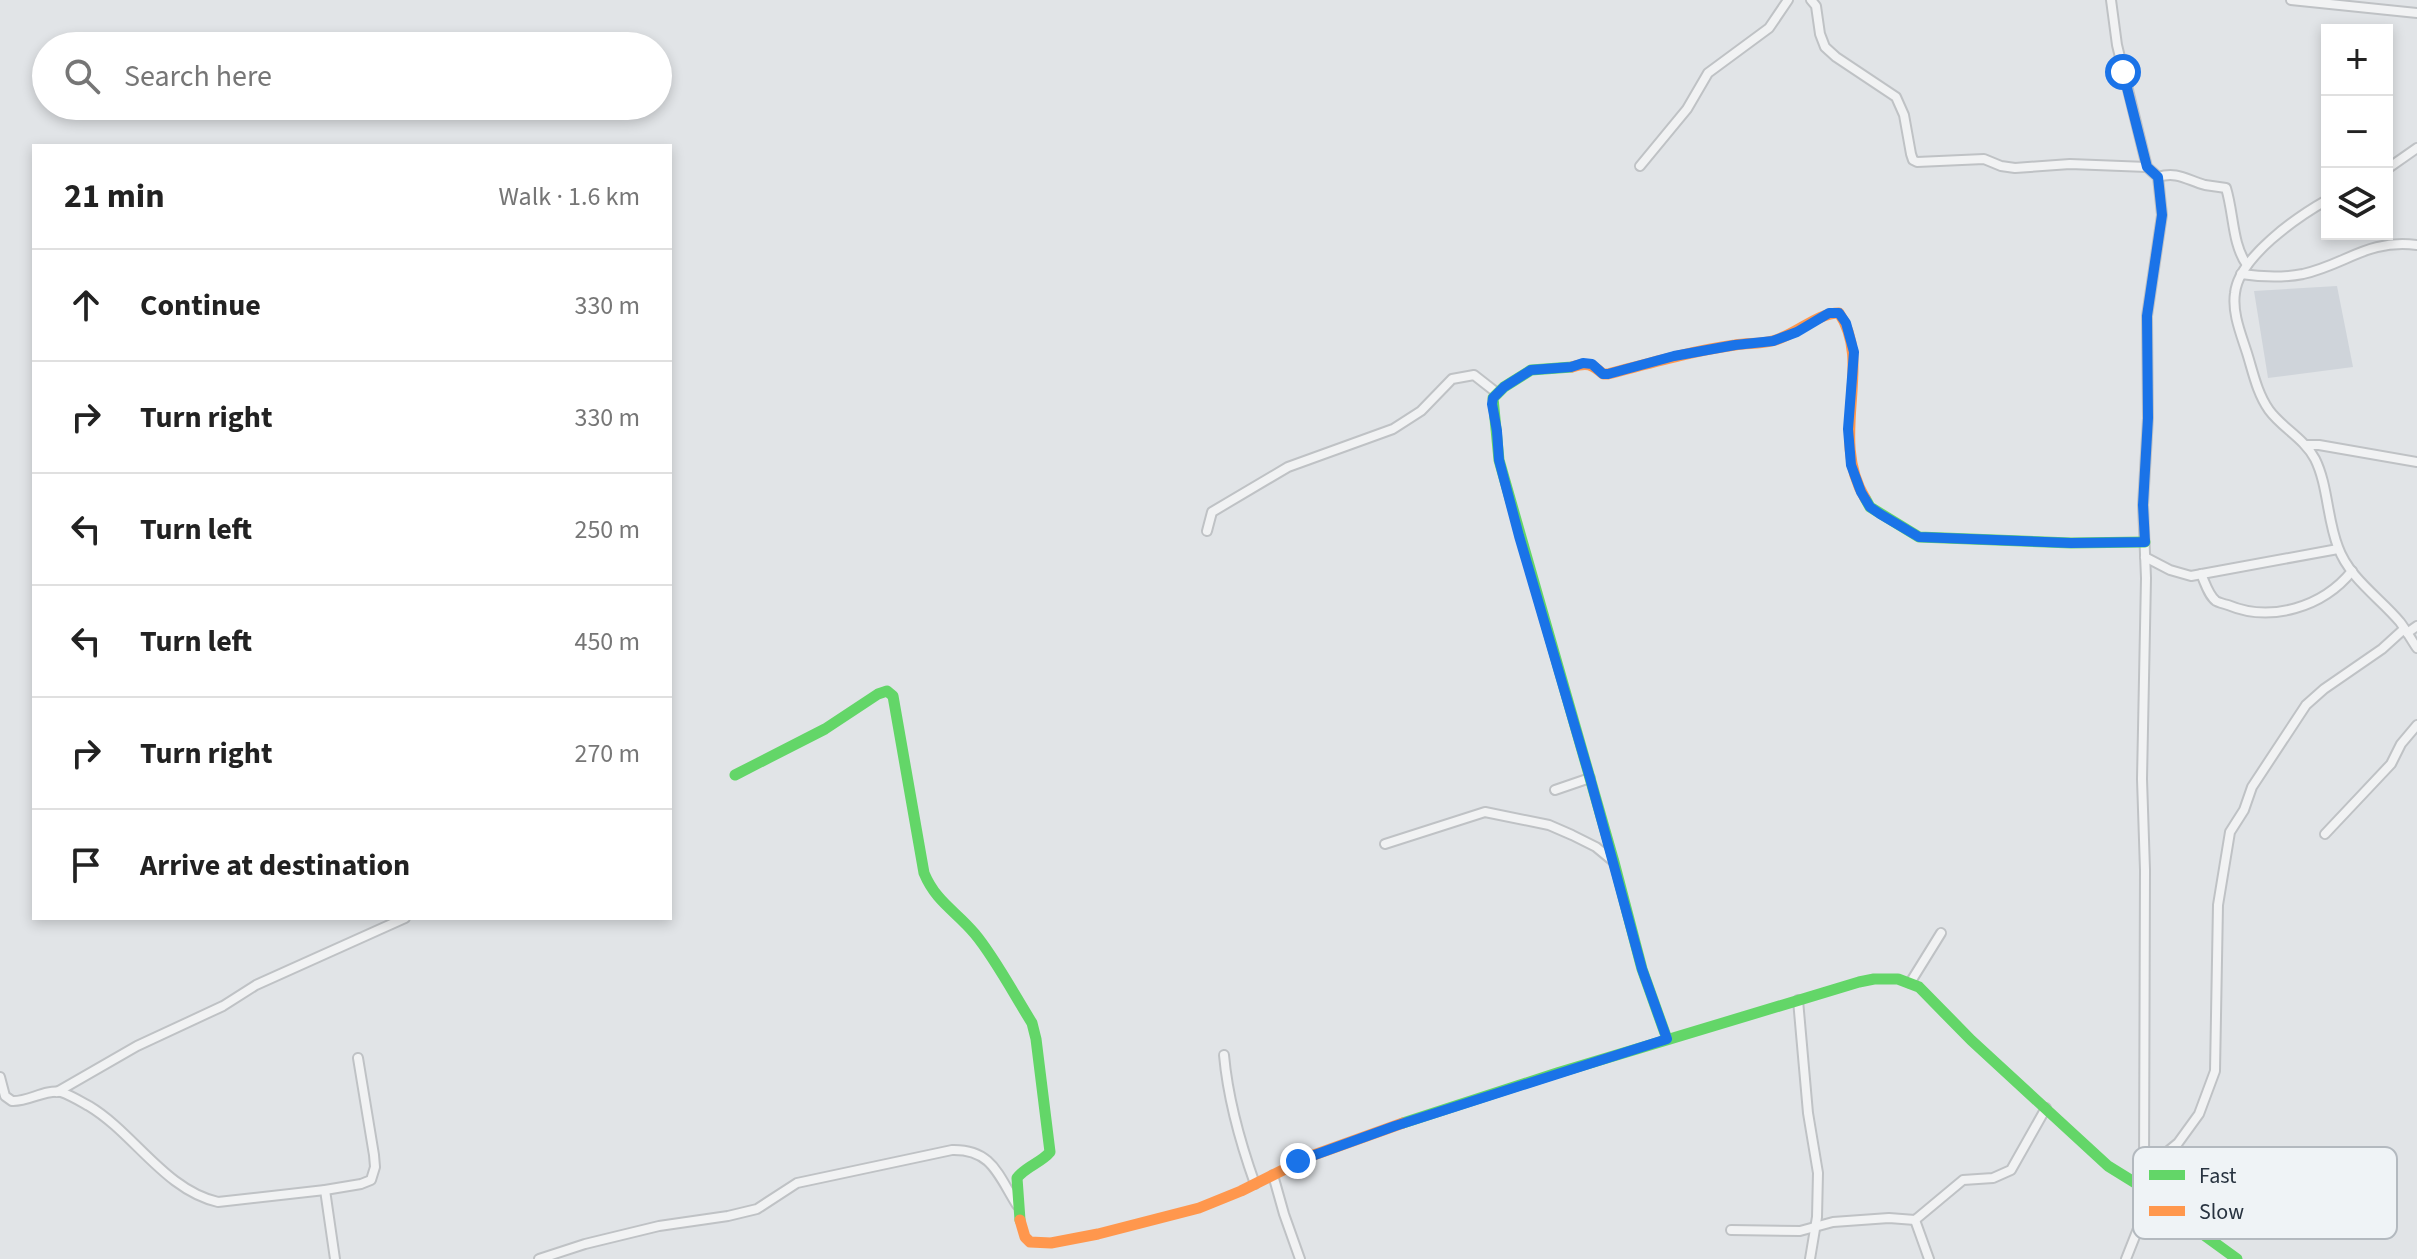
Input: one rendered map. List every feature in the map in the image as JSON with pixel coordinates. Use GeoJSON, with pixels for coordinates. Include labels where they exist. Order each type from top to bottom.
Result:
{"type":"FeatureCollection","features":[{"type":"Feature","properties":{"kind":"street"},"geometry":{"type":"LineString","coordinates":[[1640,166],[1687,109],[1708,73],[1769,28],[1788,0]]}},
{"type":"Feature","properties":{"kind":"street"},"geometry":{"type":"LineString","coordinates":[[1811,0],[1816,6],[1825,47],[1896,97],[1904,115],[1911,154],[1917,162],[1984,159],[2015,168],[2070,164],[2147,167]]}},
{"type":"Feature","properties":{"kind":"street"},"geometry":{"type":"LineString","coordinates":[[2111,0],[2117,45],[2147,167],[2158,177],[2162,215],[2147,316],[2148,418],[2143,505],[2146,578],[2142,763],[2145,870],[2144,1147]]}},
{"type":"Feature","properties":{"kind":"street"},"geometry":{"type":"LineString","coordinates":[[2291,0],[2417,13]]}},
{"type":"Feature","properties":{"kind":"street"},"geometry":{"type":"LineString","coordinates":[[2388,168],[2417,148]]}},
{"type":"Feature","properties":{"kind":"street"},"geometry":{"type":"LineString","coordinates":[[2158,177],[2180,175],[2203,184],[2226,188],[2237,245],[2247,265]]}},
{"type":"Feature","properties":{"kind":"street"},"geometry":{"type":"LineString","coordinates":[[2321,204],[2266,245],[2247,265],[2234,297],[2238,323],[2258,389],[2270,411],[2306,445],[2317,462],[2338,549],[2352,571],[2406,631],[2417,648]]}},
{"type":"Feature","properties":{"kind":"street"},"geometry":{"type":"LineString","coordinates":[[2241,274],[2273,278],[2304,274],[2375,246],[2417,245]]}},
{"type":"Feature","properties":{"kind":"street"},"geometry":{"type":"LineString","coordinates":[[1667,1039],[1642,969],[1499,460],[1492,404],[1497,393],[1531,370],[1583,363],[1592,364],[1603,374],[1608,374],[1674,356],[1773,341],[1797,332],[1829,313],[1839,313],[1846,323],[1854,352],[1848,429],[1851,465],[1870,507],[1919,537],[2071,543],[2145,542]]}},
{"type":"Feature","properties":{"kind":"street"},"geometry":{"type":"LineString","coordinates":[[1207,531],[1212,512],[1288,467],[1393,429],[1421,411],[1452,379],[1474,375],[1497,393]]}},
{"type":"Feature","properties":{"kind":"street"},"geometry":{"type":"LineString","coordinates":[[2306,445],[2330,446],[2417,462]]}},
{"type":"Feature","properties":{"kind":"street"},"geometry":{"type":"LineString","coordinates":[[2145,557],[2182,574],[2201,574],[2338,549]]}},
{"type":"Feature","properties":{"kind":"street"},"geometry":{"type":"LineString","coordinates":[[2201,574],[2216,600],[2257,614],[2288,610],[2315,601],[2342,583],[2352,571]]}},
{"type":"Feature","properties":{"kind":"street"},"geometry":{"type":"LineString","coordinates":[[2173,1147],[2199,1114],[2215,1071],[2218,905],[2230,832],[2244,810],[2252,787],[2306,705],[2324,689],[2417,626]]}},
{"type":"Feature","properties":{"kind":"street"},"geometry":{"type":"LineString","coordinates":[[735,775],[825,729],[883,691],[893,696],[924,873],[930,888],[975,934],[1035,1031],[1050,1152],[1046,1158],[1019,1172],[1016,1188],[1020,1226],[1030,1242],[1051,1243],[1098,1234],[1199,1208],[1311,1156],[1395,1126],[1667,1039],[1874,979],[1898,979],[1919,987],[1971,1040],[2108,1166],[2133,1181]]}},
{"type":"Feature","properties":{"kind":"street"},"geometry":{"type":"LineString","coordinates":[[2325,834],[2391,764],[2401,744],[2417,725]]}},
{"type":"Feature","properties":{"kind":"street"},"geometry":{"type":"LineString","coordinates":[[1555,790],[1590,778]]}},
{"type":"Feature","properties":{"kind":"street"},"geometry":{"type":"LineString","coordinates":[[1385,844],[1485,812],[1561,830],[1596,847],[1614,862]]}},
{"type":"Feature","properties":{"kind":"street"},"geometry":{"type":"LineString","coordinates":[[0,1107],[56,1092],[137,1046],[223,1006],[256,985],[401,920]]}},
{"type":"Feature","properties":{"kind":"street"},"geometry":{"type":"LineString","coordinates":[[1910,983],[1941,933]]}},
{"type":"Feature","properties":{"kind":"street"},"geometry":{"type":"LineString","coordinates":[[1798,1000],[1808,1113],[1818,1173],[1810,1259]]}},
{"type":"Feature","properties":{"kind":"street"},"geometry":{"type":"LineString","coordinates":[[1224,1055],[1233,1112],[1255,1184]]}},
{"type":"Feature","properties":{"kind":"street"},"geometry":{"type":"LineString","coordinates":[[56,1092],[105,1116],[164,1171],[204,1199],[218,1202],[325,1190],[368,1182],[373,1174],[374,1155],[358,1058]]}},
{"type":"Feature","properties":{"kind":"street"},"geometry":{"type":"LineString","coordinates":[[0,1077],[5,1096],[16,1102]]}},
{"type":"Feature","properties":{"kind":"street"},"geometry":{"type":"LineString","coordinates":[[1731,1230],[1800,1231],[1833,1222],[1889,1218],[1915,1220],[1963,1180],[1993,1178],[2011,1170],[2046,1108]]}},
{"type":"Feature","properties":{"kind":"street"},"geometry":{"type":"LineString","coordinates":[[539,1259],[659,1226],[757,1209],[797,1183],[952,1150],[981,1154],[991,1164],[1018,1207]]}},
{"type":"Feature","properties":{"kind":"street"},"geometry":{"type":"LineString","coordinates":[[1273,1175],[1300,1259]]}},
{"type":"Feature","properties":{"kind":"street"},"geometry":{"type":"LineString","coordinates":[[325,1190],[335,1259]]}},
{"type":"Feature","properties":{"kind":"street"},"geometry":{"type":"LineString","coordinates":[[1915,1220],[1929,1259]]}},
{"type":"Feature","properties":{"kind":"street"},"geometry":{"type":"LineString","coordinates":[[2126,1259],[2134,1239]]}},
{"type":"Feature","properties":{"kind":"street"},"geometry":{"type":"LineString","coordinates":[[2209,1239],[2237,1259]]}},
{"type":"Feature","properties":{"kind":"shaded area"},"geometry":{"type":"Polygon","coordinates":[[[2337,286],[2353,367],[2268,378],[2254,291],[2337,286]]]}},
{"type":"Feature","properties":{"kind":"traffic: fast"},"geometry":{"type":"LineString","coordinates":[[1572,367],[1531,370],[1493,398],[1499,460],[1642,969],[1667,1039]]}},
{"type":"Feature","properties":{"kind":"traffic: fast"},"geometry":{"type":"LineString","coordinates":[[1865,498],[1870,507],[1919,537],[2071,543],[2145,542]]}},
{"type":"Feature","properties":{"kind":"traffic: fast"},"geometry":{"type":"LineString","coordinates":[[735,775],[825,729],[878,694],[887,691],[893,696],[924,873],[940,899],[968,926],[990,954],[1032,1023],[1036,1039],[1050,1152],[1017,1178],[1020,1220]]}},
{"type":"Feature","properties":{"kind":"traffic: fast"},"geometry":{"type":"LineString","coordinates":[[1403,1123],[1859,982],[1898,979],[1919,987],[1971,1040],[2108,1166],[2133,1181]]}},
{"type":"Feature","properties":{"kind":"traffic: fast"},"geometry":{"type":"LineString","coordinates":[[2209,1239],[2237,1259]]}},
{"type":"Feature","properties":{"kind":"traffic: slow"},"geometry":{"type":"LineString","coordinates":[[1572,367],[1589,365],[1608,374],[1703,351],[1767,342],[1789,335],[1822,317],[1839,313],[1849,333],[1853,355],[1850,451],[1855,475],[1865,498]]}},
{"type":"Feature","properties":{"kind":"traffic: slow"},"geometry":{"type":"LineString","coordinates":[[1020,1220],[1025,1237],[1030,1242],[1051,1243],[1098,1234],[1199,1208],[1311,1156],[1403,1123]]}},
{"type":"Feature","properties":{"kind":"route"},"geometry":{"type":"LineString","coordinates":[[1298,1161],[1395,1126],[1667,1039],[1642,969],[1562,677],[1519,536],[1499,460],[1493,398],[1531,370],[1583,363],[1592,364],[1603,374],[1608,374],[1674,356],[1773,341],[1809,326],[1829,313],[1839,313],[1846,323],[1854,352],[1848,429],[1851,465],[1870,507],[1919,537],[2071,543],[2145,542],[2147,316],[2162,215],[2158,177],[2147,167],[2123,72]]}}]}
